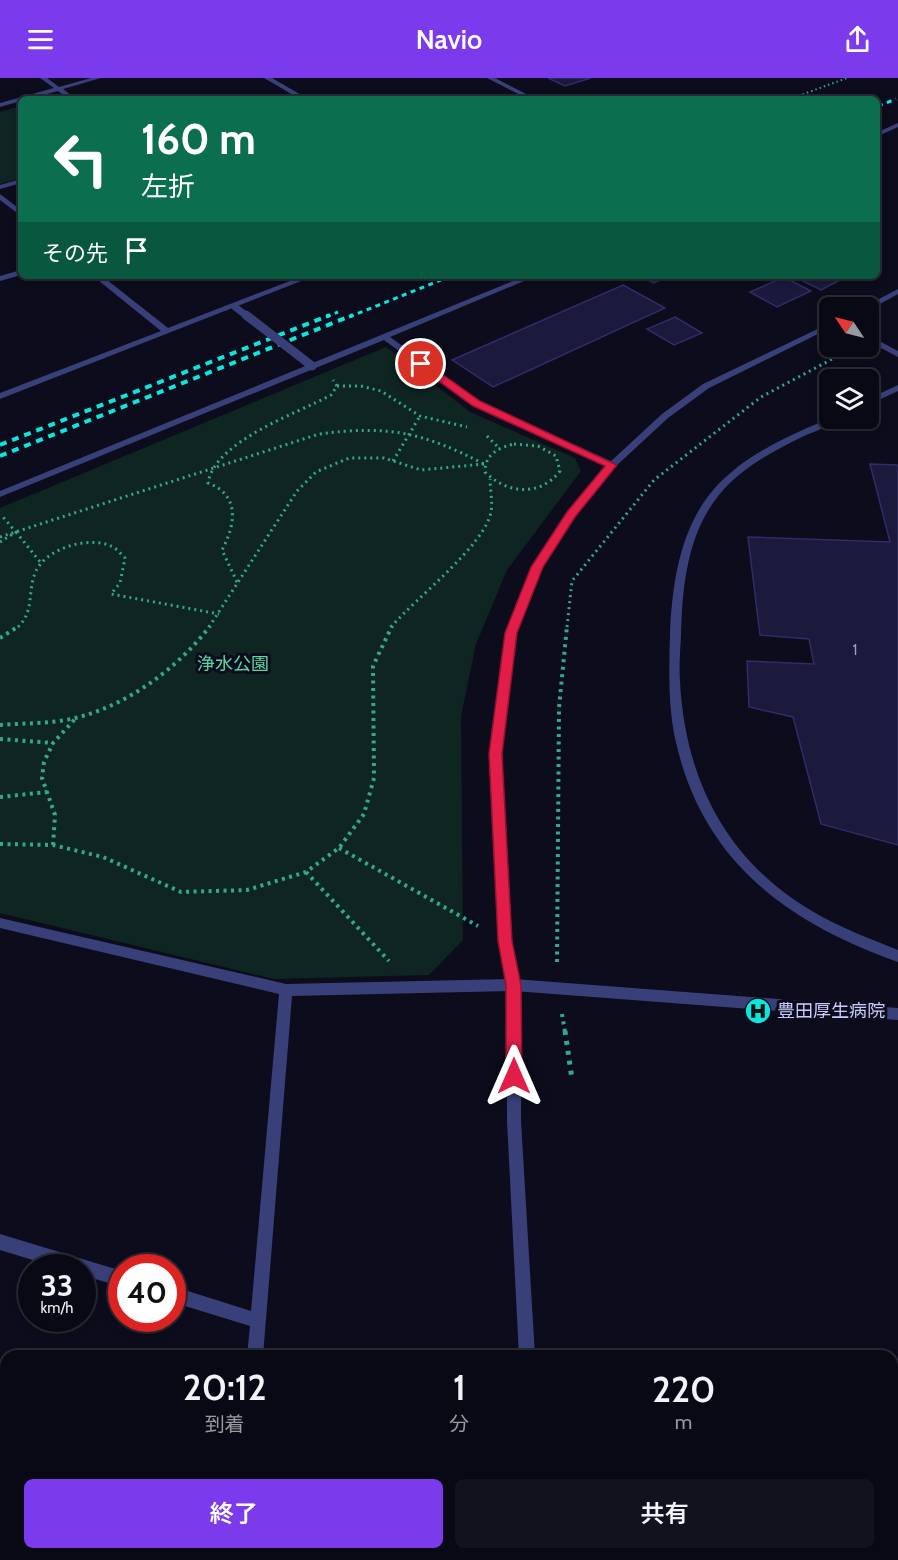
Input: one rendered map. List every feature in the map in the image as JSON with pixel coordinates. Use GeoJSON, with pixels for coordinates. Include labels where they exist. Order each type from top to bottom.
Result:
{"type":"FeatureCollection","features":[{"type":"Feature","properties":{"kind":"street"},"geometry":{"type":"LineString","coordinates":[[43,78],[69,96]]}},
{"type":"Feature","properties":{"kind":"street"},"geometry":{"type":"LineString","coordinates":[[33,96],[98,78]]}},
{"type":"Feature","properties":{"kind":"street"},"geometry":{"type":"LineString","coordinates":[[267,78],[300,96]]}},
{"type":"Feature","properties":{"kind":"street"},"geometry":{"type":"LineString","coordinates":[[490,78],[526,96]]}},
{"type":"Feature","properties":{"kind":"street"},"geometry":{"type":"LineString","coordinates":[[0,105],[18,100]]}},
{"type":"Feature","properties":{"kind":"street"},"geometry":{"type":"LineString","coordinates":[[880,133],[898,125]]}},
{"type":"Feature","properties":{"kind":"street"},"geometry":{"type":"LineString","coordinates":[[0,187],[18,182]]}},
{"type":"Feature","properties":{"kind":"street"},"geometry":{"type":"LineString","coordinates":[[0,196],[18,211]]}},
{"type":"Feature","properties":{"kind":"street"},"geometry":{"type":"LineString","coordinates":[[0,279],[18,273]]}},
{"type":"Feature","properties":{"kind":"street"},"geometry":{"type":"LineString","coordinates":[[101,279],[167,331]]}},
{"type":"Feature","properties":{"kind":"street"},"geometry":{"type":"LineString","coordinates":[[0,396],[303,279]]}},
{"type":"Feature","properties":{"kind":"street"},"geometry":{"type":"LineString","coordinates":[[0,494],[525,279]]}},
{"type":"Feature","properties":{"kind":"street"},"geometry":{"type":"LineString","coordinates":[[879,301],[898,291]]}},
{"type":"Feature","properties":{"kind":"street"},"geometry":{"type":"LineString","coordinates":[[235,307],[312,366]]}},
{"type":"Feature","properties":{"kind":"street"},"geometry":{"type":"LineString","coordinates":[[527,1350],[514,1121],[514,985],[505,941],[495,754],[511,633],[537,567],[571,514],[612,465],[665,416],[706,386],[819,330]]}},
{"type":"Feature","properties":{"kind":"street"},"geometry":{"type":"LineString","coordinates":[[385,338],[476,404],[612,465]]}},
{"type":"Feature","properties":{"kind":"street"},"geometry":{"type":"LineString","coordinates":[[879,343],[898,354]]}},
{"type":"Feature","properties":{"kind":"street"},"geometry":{"type":"LineString","coordinates":[[879,398],[898,388]]}},
{"type":"Feature","properties":{"kind":"street"},"geometry":{"type":"LineString","coordinates":[[819,426],[771,448],[738,470],[715,492],[697,525],[680,580],[674,641],[675,681],[683,751],[697,796],[709,820],[747,868],[782,898],[814,920],[854,942],[898,956]]}},
{"type":"Feature","properties":{"kind":"street"},"geometry":{"type":"LineString","coordinates":[[0,923],[286,990],[514,985],[898,1014]]}},
{"type":"Feature","properties":{"kind":"street"},"geometry":{"type":"LineString","coordinates":[[256,1350],[286,990]]}},
{"type":"Feature","properties":{"kind":"street"},"geometry":{"type":"LineString","coordinates":[[0,1242],[108,1275]]}},
{"type":"Feature","properties":{"kind":"street"},"geometry":{"type":"LineString","coordinates":[[186,1298],[258,1321]]}},
{"type":"Feature","properties":{"kind":"path"},"geometry":{"type":"LineString","coordinates":[[798,96],[847,78]]}},
{"type":"Feature","properties":{"kind":"path"},"geometry":{"type":"LineString","coordinates":[[572,1079],[557,989],[559,708],[572,581],[654,480],[761,397],[836,357]]}},
{"type":"Feature","properties":{"kind":"path"},"geometry":{"type":"LineString","coordinates":[[312,366],[333,380],[337,386]]}},
{"type":"Feature","properties":{"kind":"path"},"geometry":{"type":"LineString","coordinates":[[337,386],[361,386],[381,391],[420,416],[477,430]]}},
{"type":"Feature","properties":{"kind":"path"},"geometry":{"type":"LineString","coordinates":[[238,583],[222,550],[230,538],[231,501],[224,490],[208,483],[211,469],[234,447],[266,427],[331,395],[337,386]]}},
{"type":"Feature","properties":{"kind":"path"},"geometry":{"type":"LineString","coordinates":[[393,461],[420,416]]}},
{"type":"Feature","properties":{"kind":"path"},"geometry":{"type":"LineString","coordinates":[[0,537],[319,434],[362,427],[411,432],[446,443],[484,464],[490,479],[491,512],[480,538],[409,606],[387,632],[373,666],[374,778],[364,814],[339,848],[306,872],[247,890],[181,892],[104,857],[53,845],[0,844]]}},
{"type":"Feature","properties":{"kind":"path"},"geometry":{"type":"LineString","coordinates":[[484,434],[499,448]]}},
{"type":"Feature","properties":{"kind":"path"},"geometry":{"type":"LineString","coordinates":[[484,464],[487,457],[499,448],[514,444],[538,446],[556,456],[560,471],[549,484],[525,490],[512,489],[490,479]]}},
{"type":"Feature","properties":{"kind":"path"},"geometry":{"type":"LineString","coordinates":[[0,725],[77,718],[110,707],[159,676],[195,646],[219,614],[297,491],[316,472],[349,458],[393,461],[421,470],[484,464]]}},
{"type":"Feature","properties":{"kind":"path"},"geometry":{"type":"LineString","coordinates":[[0,513],[41,563]]}},
{"type":"Feature","properties":{"kind":"path"},"geometry":{"type":"LineString","coordinates":[[0,542],[16,532]]}},
{"type":"Feature","properties":{"kind":"path"},"geometry":{"type":"LineString","coordinates":[[0,638],[24,621],[33,600],[32,583],[41,563],[59,550],[87,544],[112,546],[125,558],[120,583],[111,594],[219,614]]}},
{"type":"Feature","properties":{"kind":"path"},"geometry":{"type":"LineString","coordinates":[[53,845],[55,815],[42,778],[44,762],[53,743],[77,718]]}},
{"type":"Feature","properties":{"kind":"path"},"geometry":{"type":"LineString","coordinates":[[0,739],[53,743]]}},
{"type":"Feature","properties":{"kind":"path"},"geometry":{"type":"LineString","coordinates":[[0,796],[47,792]]}},
{"type":"Feature","properties":{"kind":"path"},"geometry":{"type":"LineString","coordinates":[[339,848],[505,941]]}},
{"type":"Feature","properties":{"kind":"path"},"geometry":{"type":"LineString","coordinates":[[306,872],[414,988]]}},
{"type":"Feature","properties":{"kind":"green space"},"geometry":{"type":"Polygon","coordinates":[[[18,107],[18,179],[0,184],[0,112],[18,107]]]}},
{"type":"Feature","properties":{"kind":"green space","name":"浄水公園"},"geometry":{"type":"Polygon","coordinates":[[[386,347],[470,412],[575,458],[581,471],[507,570],[476,644],[461,716],[463,940],[429,975],[274,979],[0,913],[0,508],[386,347]]]}},
{"type":"Feature","properties":{"kind":"building"},"geometry":{"type":"Polygon","coordinates":[[[548,78],[591,78],[565,86],[548,78]]]}},
{"type":"Feature","properties":{"kind":"building"},"geometry":{"type":"Polygon","coordinates":[[[646,279],[662,279],[654,283],[646,279]]]}},
{"type":"Feature","properties":{"kind":"building"},"geometry":{"type":"Polygon","coordinates":[[[779,279],[788,279],[811,291],[777,307],[750,292],[779,279]]]}},
{"type":"Feature","properties":{"kind":"building"},"geometry":{"type":"Polygon","coordinates":[[[838,279],[840,280],[821,290],[801,280],[838,279]]]}},
{"type":"Feature","properties":{"kind":"building"},"geometry":{"type":"Polygon","coordinates":[[[623,285],[665,308],[493,387],[452,360],[623,285]]]}},
{"type":"Feature","properties":{"kind":"building"},"geometry":{"type":"Polygon","coordinates":[[[675,317],[702,333],[674,345],[647,329],[675,317]]]}},
{"type":"Feature","properties":{"kind":"building"},"geometry":{"type":"Polygon","coordinates":[[[870,464],[898,465],[898,845],[821,824],[793,717],[749,707],[747,661],[814,664],[809,639],[760,635],[748,537],[890,542],[870,464]]]}},
{"type":"Feature","properties":{"kind":"railway"},"geometry":{"type":"LineString","coordinates":[[880,105],[896,99]]}},
{"type":"Feature","properties":{"kind":"railway"},"geometry":{"type":"LineString","coordinates":[[349,317],[444,279]]}},
{"type":"Feature","properties":{"kind":"railway"},"geometry":{"type":"LineString","coordinates":[[326,317],[338,312]]}},
{"type":"Feature","properties":{"kind":"railway"},"geometry":{"type":"LineString","coordinates":[[0,445],[330,315]]}},
{"type":"Feature","properties":{"kind":"railway"},"geometry":{"type":"LineString","coordinates":[[0,456],[353,315]]}},
{"type":"Feature","properties":{"kind":"place","name":"豊田厚生病院"},"geometry":{"type":"Point","coordinates":[758,1011]}},
{"type":"Feature","properties":{"kind":"route"},"geometry":{"type":"LineString","coordinates":[[421,364],[476,404],[612,465],[571,514],[537,567],[511,633],[495,754],[505,941],[514,985],[514,1076]]}}]}
